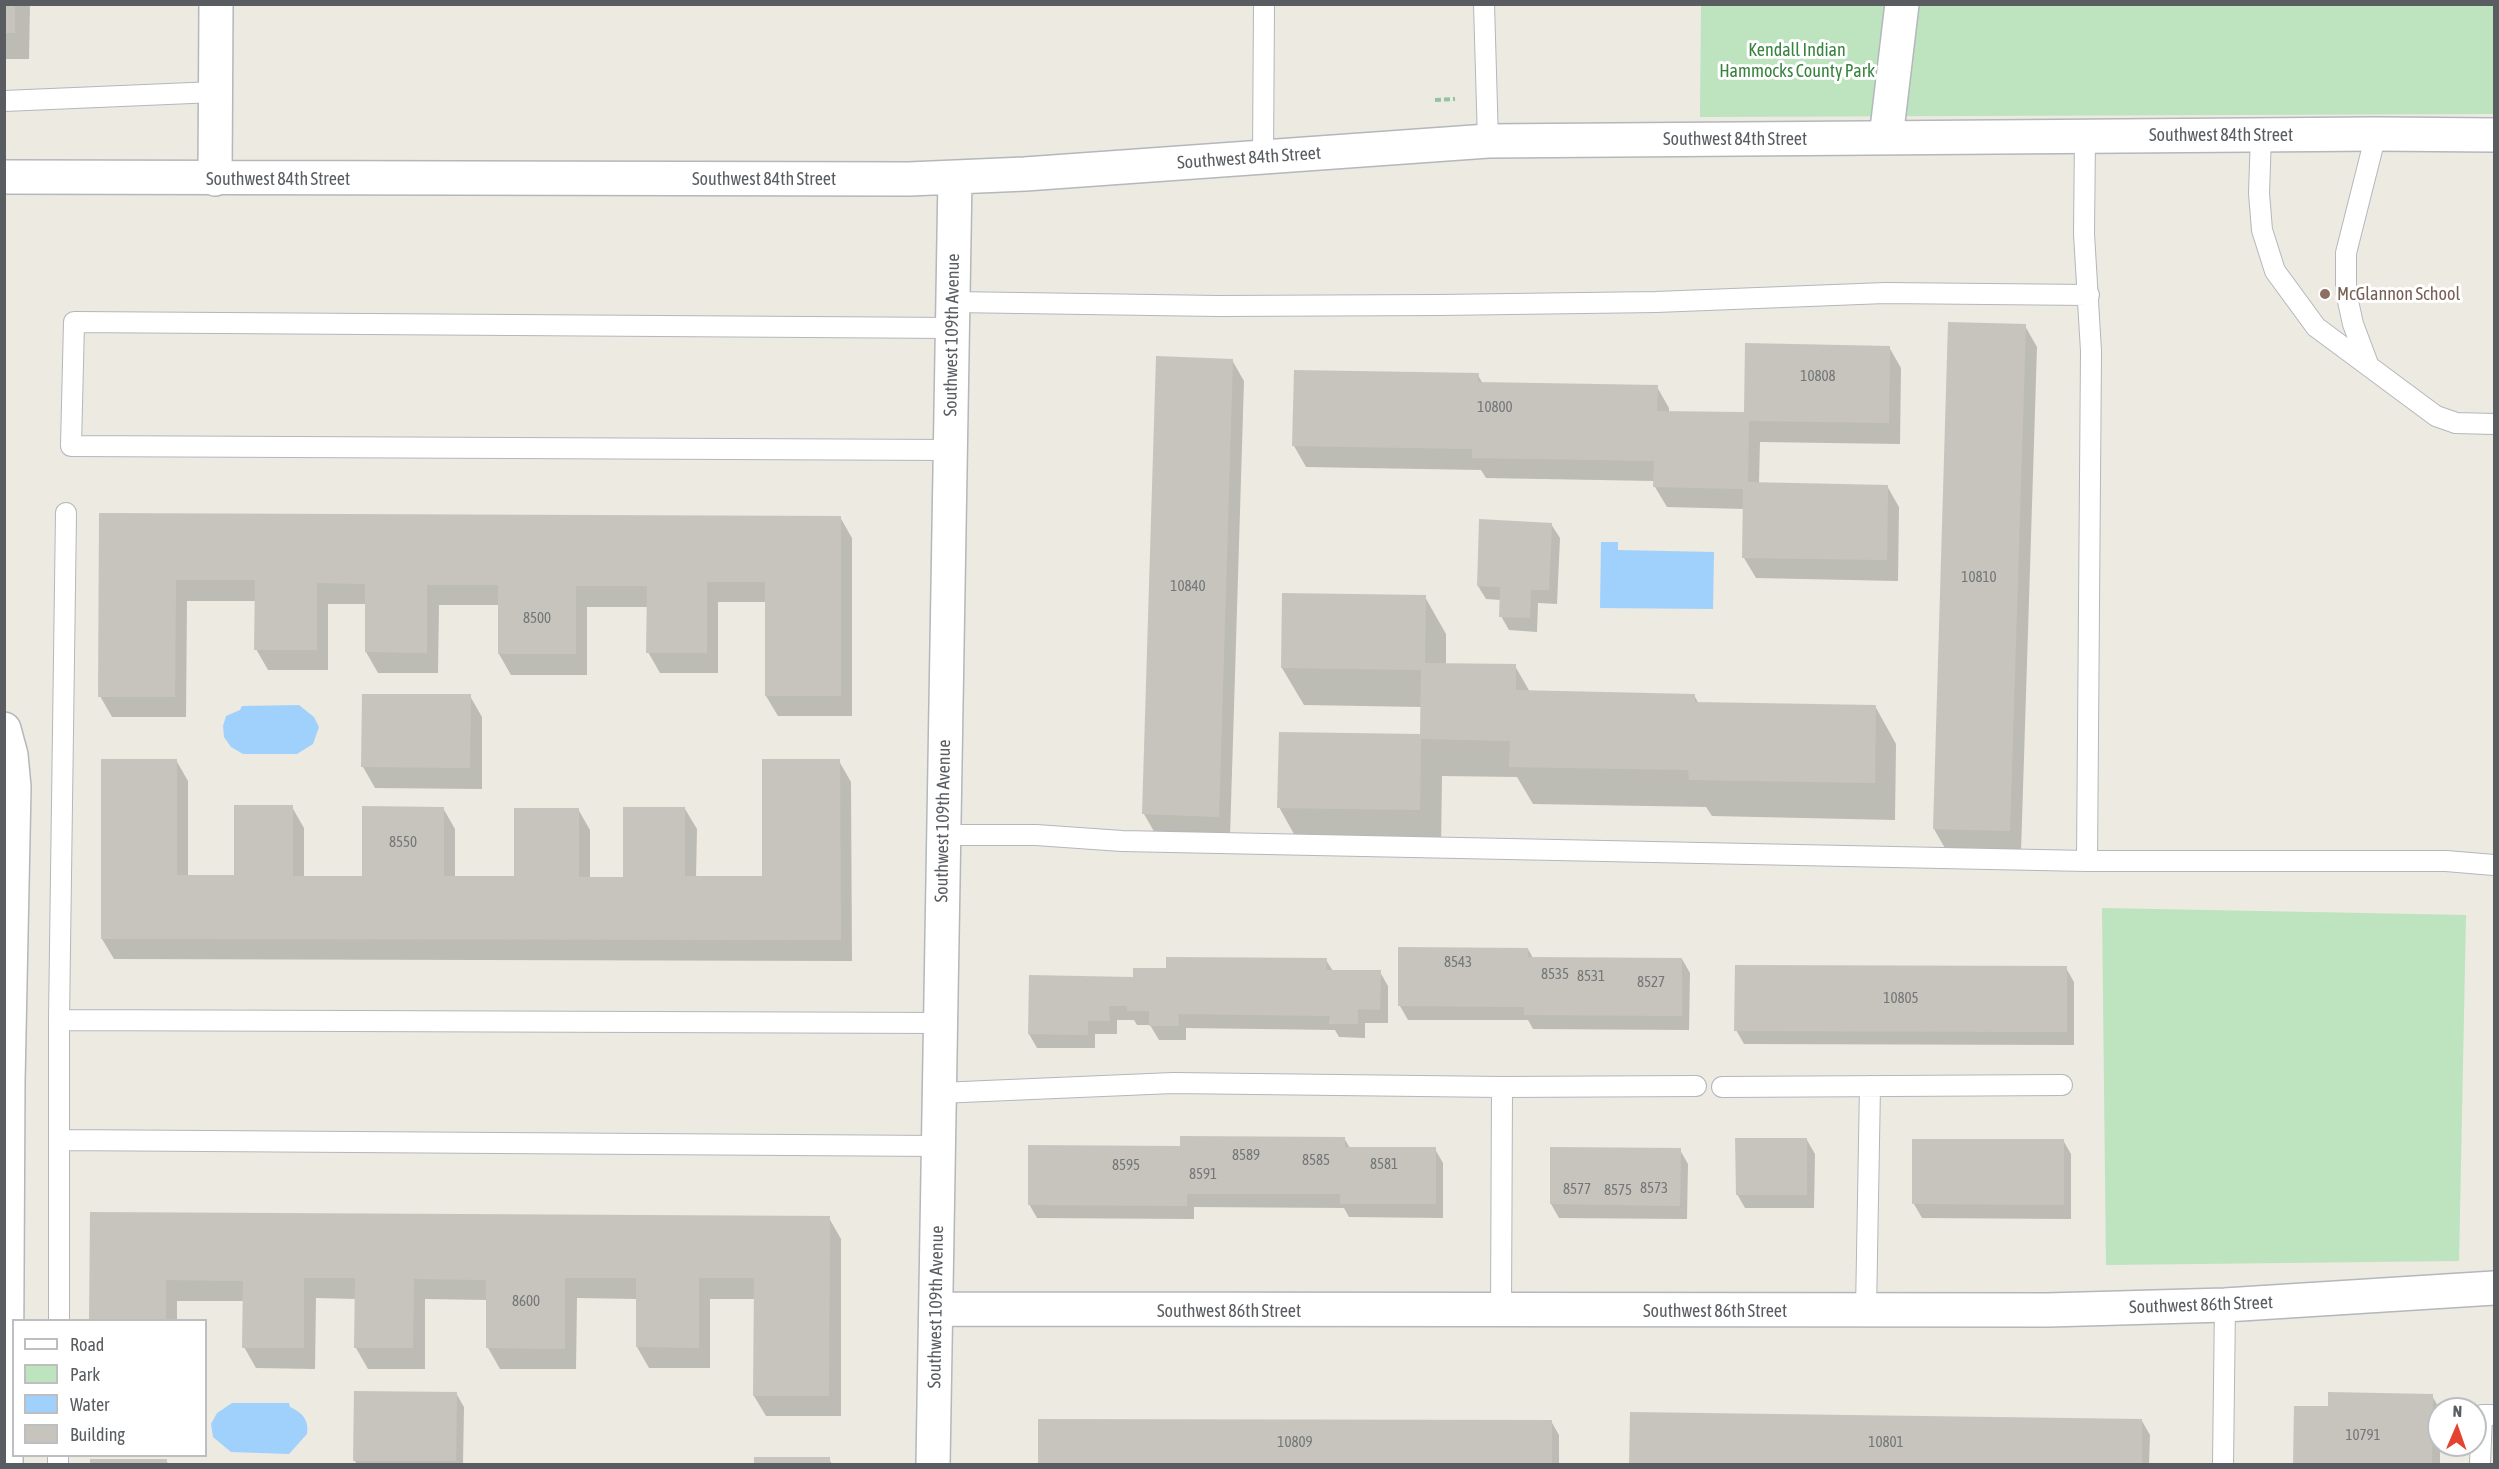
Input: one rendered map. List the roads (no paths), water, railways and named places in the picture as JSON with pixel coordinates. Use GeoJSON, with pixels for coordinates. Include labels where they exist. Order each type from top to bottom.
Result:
{"type":"FeatureCollection","features":[{"type":"Feature","properties":{"kind":"street"},"geometry":{"type":"LineString","coordinates":[[215,179],[216,4]]}},
{"type":"Feature","properties":{"kind":"street"},"geometry":{"type":"LineString","coordinates":[[1886,138],[1902,4]]}},
{"type":"Feature","properties":{"kind":"street","name":"Southwest 84th Street"},"geometry":{"type":"LineString","coordinates":[[4,177],[955,178],[1488,141],[2494,135]]}},
{"type":"Feature","properties":{"kind":"street","name":"Southwest 109th Avenue"},"geometry":{"type":"LineString","coordinates":[[933,1464],[955,178]]}},
{"type":"Feature","properties":{"kind":"street"},"geometry":{"type":"LineString","coordinates":[[4,729],[11,755],[14,787],[8,1092],[6,1464]]}},
{"type":"Feature","properties":{"kind":"street","name":"Southwest 86th Street"},"geometry":{"type":"LineString","coordinates":[[936,1309],[2048,1310],[2225,1305],[2494,1288]]}},
{"type":"Feature","properties":{"kind":"lane"},"geometry":{"type":"LineString","coordinates":[[1263,157],[1264,4]]}},
{"type":"Feature","properties":{"kind":"lane"},"geometry":{"type":"LineString","coordinates":[[1484,4],[1488,141]]}},
{"type":"Feature","properties":{"kind":"lane"},"geometry":{"type":"LineString","coordinates":[[4,101],[215,92]]}},
{"type":"Feature","properties":{"kind":"lane"},"geometry":{"type":"LineString","coordinates":[[2368,364],[2353,324],[2346,292],[2346,253],[2376,134]]}},
{"type":"Feature","properties":{"kind":"lane"},"geometry":{"type":"LineString","coordinates":[[2261,135],[2259,193],[2262,230],[2275,271],[2316,327],[2436,416],[2456,423],[2494,424]]}},
{"type":"Feature","properties":{"kind":"lane"},"geometry":{"type":"LineString","coordinates":[[2085,136],[2084,234],[2091,351],[2086,861]]}},
{"type":"Feature","properties":{"kind":"lane"},"geometry":{"type":"LineString","coordinates":[[950,450],[71,446],[74,322],[953,315],[1033,302],[1218,306],[1439,305],[1656,302],[1885,293],[2089,295]]}},
{"type":"Feature","properties":{"kind":"lane"},"geometry":{"type":"LineString","coordinates":[[58,1319],[59,1020],[66,513]]}},
{"type":"Feature","properties":{"kind":"lane"},"geometry":{"type":"LineString","coordinates":[[943,835],[1036,835],[1134,841],[2086,861],[2446,861],[2494,865]]}},
{"type":"Feature","properties":{"kind":"lane"},"geometry":{"type":"LineString","coordinates":[[59,1020],[941,1023]]}},
{"type":"Feature","properties":{"kind":"lane"},"geometry":{"type":"LineString","coordinates":[[939,1093],[1173,1083],[1502,1087],[1696,1086]]}},
{"type":"Feature","properties":{"kind":"lane"},"geometry":{"type":"LineString","coordinates":[[1722,1087],[2062,1085]]}},
{"type":"Feature","properties":{"kind":"lane"},"geometry":{"type":"LineString","coordinates":[[1866,1311],[1870,1086]]}},
{"type":"Feature","properties":{"kind":"lane"},"geometry":{"type":"LineString","coordinates":[[1501,1311],[1502,1087]]}},
{"type":"Feature","properties":{"kind":"lane"},"geometry":{"type":"LineString","coordinates":[[60,1140],[938,1146]]}},
{"type":"Feature","properties":{"kind":"lane"},"geometry":{"type":"LineString","coordinates":[[2223,1464],[2225,1305]]}},
{"type":"Feature","properties":{"kind":"lane"},"geometry":{"type":"LineString","coordinates":[[2480,1464],[2482,1415],[2494,1415]]}},
{"type":"Feature","properties":{"kind":"water"},"geometry":{"type":"Polygon","coordinates":[[[1601,542],[1618,542],[1618,550],[1714,552],[1713,609],[1600,608],[1601,542]]]}},
{"type":"Feature","properties":{"kind":"water"},"geometry":{"type":"Polygon","coordinates":[[[299,705],[314,717],[319,727],[313,744],[297,754],[243,754],[231,747],[224,737],[223,726],[226,716],[240,710],[242,706],[299,705]]]}},
{"type":"Feature","properties":{"kind":"water"},"geometry":{"type":"Polygon","coordinates":[[[232,1403],[289,1403],[290,1407],[304,1418],[307,1434],[289,1454],[231,1452],[213,1437],[211,1424],[217,1413],[232,1403]]]}},
{"type":"Feature","properties":{"kind":"place","name":"McGlannon School"},"geometry":{"type":"Point","coordinates":[2325,294]}},
{"type":"Feature","properties":{"kind":"park label","name":"Kendall Indian Hammocks County Park"},"geometry":{"type":"Point","coordinates":[1797,60]}}]}
